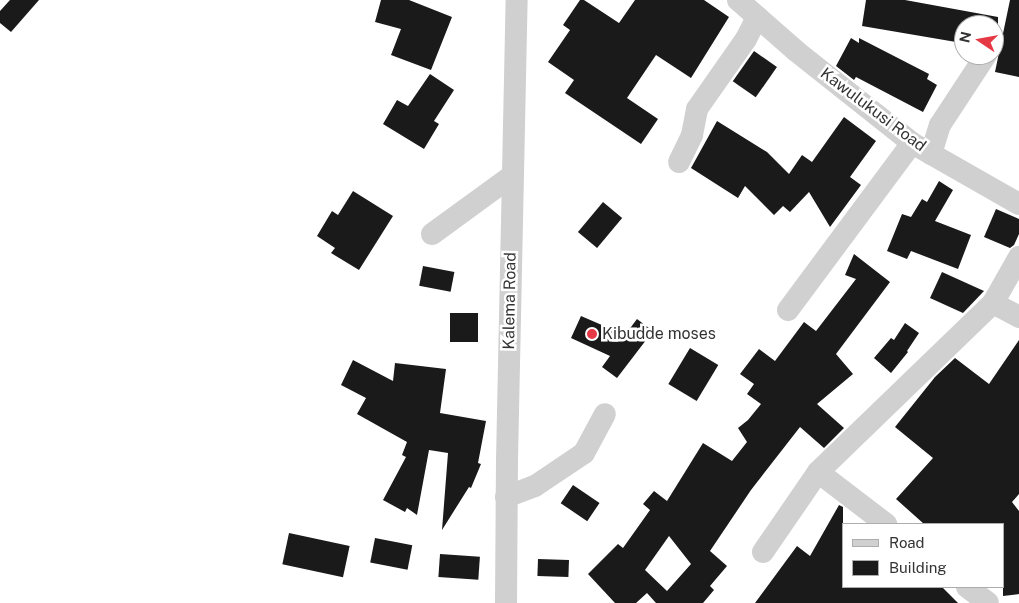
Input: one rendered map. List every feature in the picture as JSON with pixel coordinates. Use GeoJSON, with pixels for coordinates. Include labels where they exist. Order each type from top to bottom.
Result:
{"type":"FeatureCollection","features":[{"type":"Feature","properties":{"kind":"street","name":"Kalema Road"},"geometry":{"type":"LineString","coordinates":[[506,603],[506,497],[517,0]]}},
{"type":"Feature","properties":{"kind":"street"},"geometry":{"type":"LineString","coordinates":[[679,162],[692,134],[697,109],[746,39],[747,5]]}},
{"type":"Feature","properties":{"kind":"street","name":"Kawulukusi Road"},"geometry":{"type":"LineString","coordinates":[[747,5],[796,51],[922,148],[1019,204]]}},
{"type":"Feature","properties":{"kind":"street"},"geometry":{"type":"LineString","coordinates":[[788,310],[940,125],[979,65]]}},
{"type":"Feature","properties":{"kind":"street"},"geometry":{"type":"LineString","coordinates":[[432,234],[513,174]]}},
{"type":"Feature","properties":{"kind":"street"},"geometry":{"type":"LineString","coordinates":[[763,552],[818,472],[993,303],[1019,257]]}},
{"type":"Feature","properties":{"kind":"street"},"geometry":{"type":"LineString","coordinates":[[993,303],[1019,318]]}},
{"type":"Feature","properties":{"kind":"street"},"geometry":{"type":"LineString","coordinates":[[506,497],[535,486],[584,453],[605,414]]}},
{"type":"Feature","properties":{"kind":"street"},"geometry":{"type":"LineString","coordinates":[[818,472],[885,523]]}},
{"type":"Feature","properties":{"kind":"street"},"geometry":{"type":"LineString","coordinates":[[968,588],[988,603]]}},
{"type":"Feature","properties":{"kind":"building"},"geometry":{"type":"Polygon","coordinates":[[[10,0],[39,0],[11,32],[0,23],[0,11],[10,0]]]}},
{"type":"Feature","properties":{"kind":"building"},"geometry":{"type":"Polygon","coordinates":[[[381,0],[409,0],[452,17],[431,70],[391,55],[401,29],[375,22],[381,0]]]}},
{"type":"Feature","properties":{"kind":"building"},"geometry":{"type":"Polygon","coordinates":[[[580,0],[584,0],[619,23],[635,0],[704,0],[729,17],[691,78],[656,55],[627,98],[658,119],[641,144],[565,93],[574,80],[548,62],[570,30],[563,25],[580,0]]]}},
{"type":"Feature","properties":{"kind":"building"},"geometry":{"type":"Polygon","coordinates":[[[866,0],[905,0],[987,15],[954,15],[954,42],[862,26],[866,0]]]}},
{"type":"Feature","properties":{"kind":"building"},"geometry":{"type":"Polygon","coordinates":[[[1010,0],[1019,0],[1019,77],[995,72],[996,65],[1004,65],[1004,29],[1010,0]]]}},
{"type":"Feature","properties":{"kind":"building"},"geometry":{"type":"Polygon","coordinates":[[[851,38],[859,43],[859,38],[929,74],[927,79],[937,85],[923,112],[856,77],[854,80],[836,66],[851,38]]]}},
{"type":"Feature","properties":{"kind":"building"},"geometry":{"type":"Polygon","coordinates":[[[754,51],[777,67],[756,97],[733,81],[754,51]]]}},
{"type":"Feature","properties":{"kind":"building"},"geometry":{"type":"Polygon","coordinates":[[[430,74],[454,90],[434,121],[439,124],[424,149],[383,124],[397,100],[408,106],[430,74]]]}},
{"type":"Feature","properties":{"kind":"building"},"geometry":{"type":"Polygon","coordinates":[[[844,117],[876,141],[850,177],[861,185],[830,227],[809,192],[790,212],[783,206],[774,215],[745,186],[738,198],[691,168],[717,121],[767,152],[789,174],[802,155],[812,162],[844,117]]]}},
{"type":"Feature","properties":{"kind":"building"},"geometry":{"type":"Polygon","coordinates":[[[939,181],[953,190],[935,221],[971,235],[958,269],[911,251],[907,259],[887,251],[902,214],[911,217],[922,199],[927,202],[939,181]]]}},
{"type":"Feature","properties":{"kind":"building"},"geometry":{"type":"Polygon","coordinates":[[[353,191],[393,216],[359,270],[331,253],[335,248],[317,236],[332,211],[338,215],[353,191]]]}},
{"type":"Feature","properties":{"kind":"building"},"geometry":{"type":"Polygon","coordinates":[[[603,202],[622,218],[597,248],[578,232],[603,202]]]}},
{"type":"Feature","properties":{"kind":"building"},"geometry":{"type":"Polygon","coordinates":[[[996,209],[1019,219],[1019,234],[1014,245],[1010,248],[984,237],[996,209]]]}},
{"type":"Feature","properties":{"kind":"building"},"geometry":{"type":"Polygon","coordinates":[[[854,254],[890,282],[836,354],[853,374],[817,404],[844,428],[824,448],[800,427],[751,490],[710,551],[727,566],[710,586],[714,590],[703,603],[656,603],[647,593],[636,603],[615,603],[588,574],[618,544],[623,548],[650,510],[643,504],[654,491],[667,501],[703,443],[732,461],[747,442],[738,428],[748,420],[761,404],[747,394],[754,384],[740,374],[759,349],[775,361],[804,322],[816,331],[856,279],[845,275],[854,254]],[[669,536],[645,570],[667,591],[691,564],[669,536]]]}},
{"type":"Feature","properties":{"kind":"building"},"geometry":{"type":"Polygon","coordinates":[[[423,266],[454,272],[451,292],[419,286],[423,266]]]}},
{"type":"Feature","properties":{"kind":"building"},"geometry":{"type":"Polygon","coordinates":[[[942,272],[984,291],[963,313],[930,298],[942,272]]]}},
{"type":"Feature","properties":{"kind":"building"},"geometry":{"type":"Polygon","coordinates":[[[450,313],[478,313],[478,342],[450,342],[450,313]]]}},
{"type":"Feature","properties":{"kind":"building"},"geometry":{"type":"Polygon","coordinates":[[[581,316],[625,335],[637,319],[653,331],[617,378],[602,367],[610,356],[571,338],[581,316]]]}},
{"type":"Feature","properties":{"kind":"building"},"geometry":{"type":"Polygon","coordinates":[[[905,323],[919,333],[908,352],[891,373],[874,358],[891,338],[894,340],[905,323]]]}},
{"type":"Feature","properties":{"kind":"building"},"geometry":{"type":"Polygon","coordinates":[[[1019,340],[1019,494],[1012,502],[1019,511],[1019,594],[1003,596],[1004,523],[923,523],[896,499],[933,458],[895,427],[935,377],[955,358],[989,384],[1019,340]]]}},
{"type":"Feature","properties":{"kind":"building"},"geometry":{"type":"Polygon","coordinates":[[[690,348],[718,365],[697,401],[668,384],[690,348]]]}},
{"type":"Feature","properties":{"kind":"building"},"geometry":{"type":"Polygon","coordinates":[[[353,360],[393,381],[395,363],[446,369],[440,413],[486,421],[478,463],[481,464],[471,488],[469,487],[442,530],[448,453],[429,450],[417,515],[407,508],[405,512],[383,500],[406,457],[402,455],[407,442],[357,414],[366,398],[341,385],[353,360]]]}},
{"type":"Feature","properties":{"kind":"building"},"geometry":{"type":"Polygon","coordinates":[[[573,485],[600,503],[587,521],[561,503],[573,485]]]}},
{"type":"Feature","properties":{"kind":"building"},"geometry":{"type":"Polygon","coordinates":[[[839,505],[843,507],[842,588],[943,588],[958,603],[755,603],[797,546],[810,556],[839,505]]]}},
{"type":"Feature","properties":{"kind":"building"},"geometry":{"type":"Polygon","coordinates":[[[289,533],[350,546],[343,577],[282,564],[289,533]]]}},
{"type":"Feature","properties":{"kind":"building"},"geometry":{"type":"Polygon","coordinates":[[[375,538],[412,545],[408,570],[370,563],[375,538]]]}},
{"type":"Feature","properties":{"kind":"building"},"geometry":{"type":"Polygon","coordinates":[[[440,554],[480,557],[478,580],[438,577],[440,554]]]}},
{"type":"Feature","properties":{"kind":"building"},"geometry":{"type":"Polygon","coordinates":[[[538,559],[569,560],[568,577],[537,576],[538,559]]]}},
{"type":"Feature","properties":{"kind":"place","name":"Kibudde moses"},"geometry":{"type":"Point","coordinates":[592,334]}}]}
